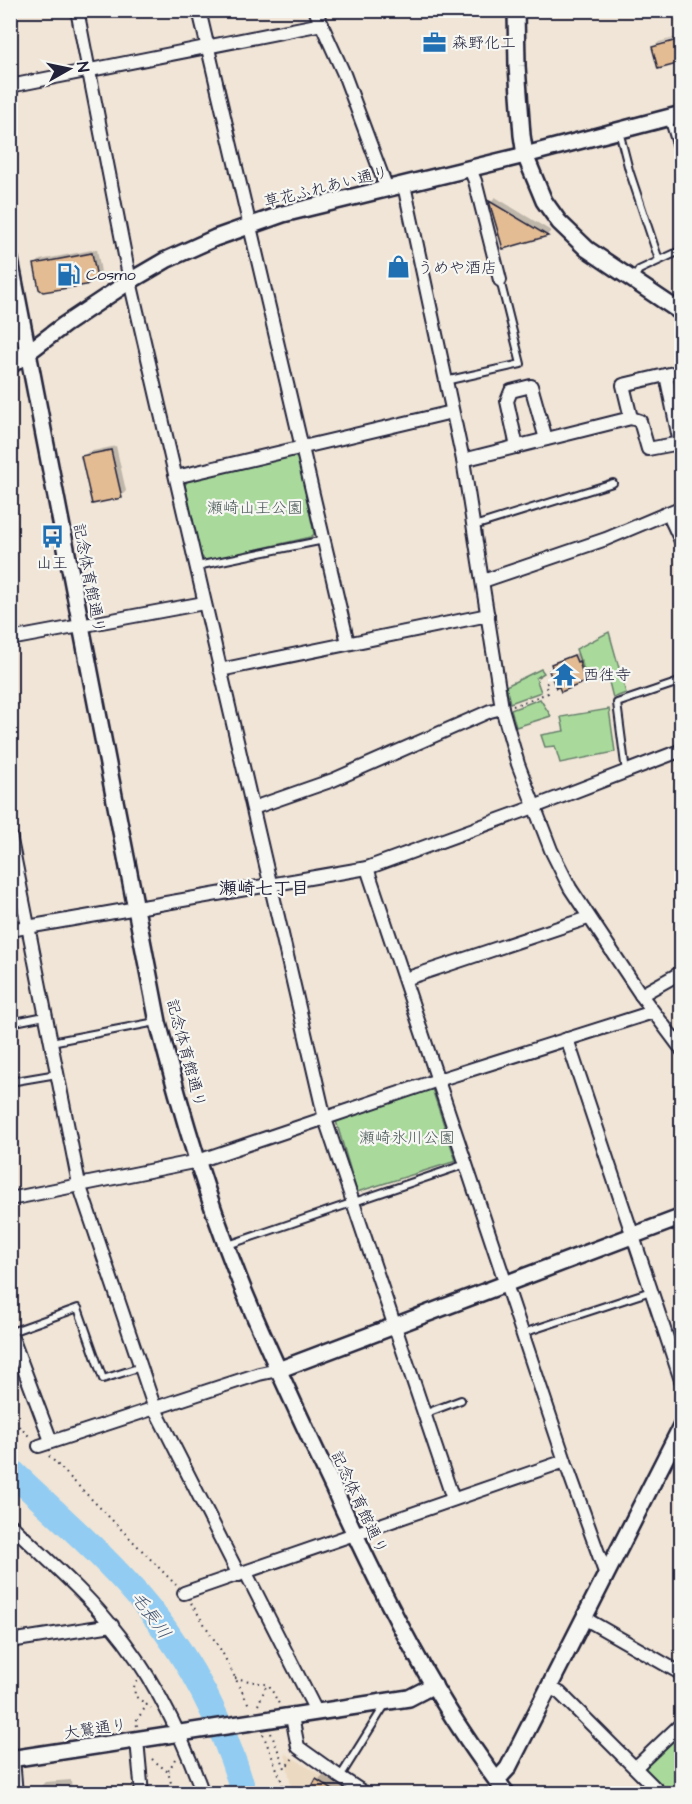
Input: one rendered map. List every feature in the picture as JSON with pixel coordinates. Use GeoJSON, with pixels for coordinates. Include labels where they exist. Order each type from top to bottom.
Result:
{"type":"FeatureCollection","features":[{"type":"Feature","properties":{"kind":"street"},"geometry":{"type":"LineString","coordinates":[[77,10],[130,281],[325,1119],[453,1500]]}},
{"type":"Feature","properties":{"kind":"street"},"geometry":{"type":"LineString","coordinates":[[199,10],[348,643]]}},
{"type":"Feature","properties":{"kind":"street"},"geometry":{"type":"LineString","coordinates":[[315,10],[344,74],[387,189]]}},
{"type":"Feature","properties":{"kind":"street"},"geometry":{"type":"LineString","coordinates":[[516,10],[521,129],[525,155],[544,201],[559,222],[587,249],[681,313]]}},
{"type":"Feature","properties":{"kind":"street"},"geometry":{"type":"LineString","coordinates":[[10,86],[322,24]]}},
{"type":"Feature","properties":{"kind":"street","name":"草花ふれあい通り"},"geometry":{"type":"LineString","coordinates":[[10,366],[64,325],[130,281],[214,238],[283,214],[470,169],[674,116]]}},
{"type":"Feature","properties":{"kind":"street"},"geometry":{"type":"LineString","coordinates":[[470,169],[500,280]]}},
{"type":"Feature","properties":{"kind":"street"},"geometry":{"type":"LineString","coordinates":[[404,185],[462,460],[503,709],[518,764],[551,850],[570,888],[640,995],[681,1050]]}},
{"type":"Feature","properties":{"kind":"street","name":"記念体育館通り"},"geometry":{"type":"LineString","coordinates":[[10,260],[158,1022],[198,1161],[243,1287],[278,1370],[355,1535],[392,1611],[434,1686],[457,1724],[503,1790]]}},
{"type":"Feature","properties":{"kind":"street"},"geometry":{"type":"LineString","coordinates":[[631,418],[624,385],[681,371]]}},
{"type":"Feature","properties":{"kind":"street"},"geometry":{"type":"LineString","coordinates":[[462,460],[631,418],[640,421],[648,449],[680,443],[666,375]]}},
{"type":"Feature","properties":{"kind":"street"},"geometry":{"type":"LineString","coordinates":[[518,447],[507,401],[511,391],[531,386],[546,439]]}},
{"type":"Feature","properties":{"kind":"street"},"geometry":{"type":"LineString","coordinates":[[176,477],[452,412]]}},
{"type":"Feature","properties":{"kind":"street"},"geometry":{"type":"LineString","coordinates":[[483,581],[606,539],[681,507]]}},
{"type":"Feature","properties":{"kind":"street"},"geometry":{"type":"LineString","coordinates":[[668,513],[681,543]]}},
{"type":"Feature","properties":{"kind":"street"},"geometry":{"type":"LineString","coordinates":[[10,639],[204,603]]}},
{"type":"Feature","properties":{"kind":"street"},"geometry":{"type":"LineString","coordinates":[[220,670],[488,615]]}},
{"type":"Feature","properties":{"kind":"street"},"geometry":{"type":"LineString","coordinates":[[253,808],[333,780],[479,716],[503,709]]}},
{"type":"Feature","properties":{"kind":"street"},"geometry":{"type":"LineString","coordinates":[[10,930],[367,868],[681,750]]}},
{"type":"Feature","properties":{"kind":"street"},"geometry":{"type":"LineString","coordinates":[[10,834],[79,1184],[141,1367],[156,1409],[317,1713]]}},
{"type":"Feature","properties":{"kind":"street"},"geometry":{"type":"LineString","coordinates":[[367,868],[565,1461],[606,1575]]}},
{"type":"Feature","properties":{"kind":"street"},"geometry":{"type":"LineString","coordinates":[[405,979],[588,918]]}},
{"type":"Feature","properties":{"kind":"street"},"geometry":{"type":"LineString","coordinates":[[640,995],[681,972]]}},
{"type":"Feature","properties":{"kind":"street"},"geometry":{"type":"LineString","coordinates":[[10,1199],[198,1161],[438,1080],[653,1012]]}},
{"type":"Feature","properties":{"kind":"street"},"geometry":{"type":"LineString","coordinates":[[567,1039],[681,1383]]}},
{"type":"Feature","properties":{"kind":"street"},"geometry":{"type":"LineString","coordinates":[[11,1332],[45,1443],[259,1374],[278,1370],[681,1217]]}},
{"type":"Feature","properties":{"kind":"street"},"geometry":{"type":"LineString","coordinates":[[503,1790],[508,1768],[681,1425]]}},
{"type":"Feature","properties":{"kind":"street"},"geometry":{"type":"LineString","coordinates":[[184,1593],[565,1461]]}},
{"type":"Feature","properties":{"kind":"street"},"geometry":{"type":"LineString","coordinates":[[10,1524],[16,1536],[83,1595],[111,1624],[152,1681],[183,1734],[203,1794]]}},
{"type":"Feature","properties":{"kind":"street"},"geometry":{"type":"LineString","coordinates":[[584,1618],[681,1674]]}},
{"type":"Feature","properties":{"kind":"street"},"geometry":{"type":"LineString","coordinates":[[10,1641],[111,1624]]}},
{"type":"Feature","properties":{"kind":"street","name":"大鷲通り"},"geometry":{"type":"LineString","coordinates":[[12,1759],[137,1733],[183,1734],[256,1718],[292,1717],[387,1702],[410,1698],[434,1686]]}},
{"type":"Feature","properties":{"kind":"street"},"geometry":{"type":"LineString","coordinates":[[549,1687],[560,1693],[662,1794]]}},
{"type":"Feature","properties":{"kind":"street"},"geometry":{"type":"LineString","coordinates":[[292,1717],[296,1744],[300,1749],[366,1794]]}},
{"type":"Feature","properties":{"kind":"street"},"geometry":{"type":"LineString","coordinates":[[636,1767],[681,1723]]}},
{"type":"Feature","properties":{"kind":"street"},"geometry":{"type":"LineString","coordinates":[[137,1733],[142,1794]]}},
{"type":"Feature","properties":{"kind":"street"},"geometry":{"type":"LineString","coordinates":[[12,1759],[16,1794]]}},
{"type":"Feature","properties":{"kind":"lane"},"geometry":{"type":"LineString","coordinates":[[674,116],[681,164]]}},
{"type":"Feature","properties":{"kind":"lane"},"geometry":{"type":"LineString","coordinates":[[619,130],[629,170],[659,260]]}},
{"type":"Feature","properties":{"kind":"lane"},"geometry":{"type":"LineString","coordinates":[[632,281],[639,270],[681,250]]}},
{"type":"Feature","properties":{"kind":"lane"},"geometry":{"type":"LineString","coordinates":[[445,381],[521,364],[500,280]]}},
{"type":"Feature","properties":{"kind":"lane"},"geometry":{"type":"LineString","coordinates":[[474,526],[613,483]]}},
{"type":"Feature","properties":{"kind":"lane"},"geometry":{"type":"LineString","coordinates":[[196,566],[324,540]]}},
{"type":"Feature","properties":{"kind":"lane"},"geometry":{"type":"LineString","coordinates":[[626,772],[617,703],[681,681]]}},
{"type":"Feature","properties":{"kind":"lane"},"geometry":{"type":"LineString","coordinates":[[10,1023],[46,1016]]}},
{"type":"Feature","properties":{"kind":"lane"},"geometry":{"type":"LineString","coordinates":[[51,1042],[158,1022]]}},
{"type":"Feature","properties":{"kind":"lane"},"geometry":{"type":"LineString","coordinates":[[10,1082],[57,1074]]}},
{"type":"Feature","properties":{"kind":"lane"},"geometry":{"type":"LineString","coordinates":[[227,1245],[466,1164]]}},
{"type":"Feature","properties":{"kind":"lane"},"geometry":{"type":"LineString","coordinates":[[523,1332],[651,1290]]}},
{"type":"Feature","properties":{"kind":"lane"},"geometry":{"type":"LineString","coordinates":[[11,1332],[78,1308],[103,1379],[141,1367]]}},
{"type":"Feature","properties":{"kind":"lane"},"geometry":{"type":"LineString","coordinates":[[423,1414],[461,1400]]}},
{"type":"Feature","properties":{"kind":"lane"},"geometry":{"type":"LineString","coordinates":[[340,1777],[387,1702]]}},
{"type":"Feature","properties":{"kind":"path"},"geometry":{"type":"LineString","coordinates":[[503,709],[548,693],[545,684],[549,682]]}},
{"type":"Feature","properties":{"kind":"path"},"geometry":{"type":"LineString","coordinates":[[10,1418],[45,1443],[184,1593],[222,1653],[256,1718],[282,1782],[284,1794]]}},
{"type":"Feature","properties":{"kind":"path"},"geometry":{"type":"LineString","coordinates":[[235,1678],[269,1685],[279,1704]]}},
{"type":"Feature","properties":{"kind":"path"},"geometry":{"type":"LineString","coordinates":[[256,1718],[267,1684]]}},
{"type":"Feature","properties":{"kind":"path"},"geometry":{"type":"LineString","coordinates":[[137,1733],[136,1721],[147,1705]]}},
{"type":"Feature","properties":{"kind":"path"},"geometry":{"type":"LineString","coordinates":[[271,1733],[285,1768],[300,1749]]}},
{"type":"Feature","properties":{"kind":"path"},"geometry":{"type":"LineString","coordinates":[[168,1772],[178,1752]]}},
{"type":"Feature","properties":{"kind":"path"},"geometry":{"type":"LineString","coordinates":[[150,1757],[168,1772],[174,1794]]}},
{"type":"Feature","properties":{"kind":"shaded area"},"geometry":{"type":"Polygon","coordinates":[[[285,1753],[350,1793],[292,1793],[285,1753]]]}},
{"type":"Feature","properties":{"kind":"green space","name":"瀬崎山王公園"},"geometry":{"type":"Polygon","coordinates":[[[291,455],[299,459],[314,534],[311,537],[206,561],[200,555],[185,485],[188,480],[291,455]]]}},
{"type":"Feature","properties":{"kind":"green space"},"geometry":{"type":"Polygon","coordinates":[[[609,632],[626,693],[613,698],[607,674],[586,678],[576,649],[609,632]]]}},
{"type":"Feature","properties":{"kind":"green space"},"geometry":{"type":"Polygon","coordinates":[[[541,669],[544,673],[536,678],[541,692],[510,703],[506,686],[541,669]]]}},
{"type":"Feature","properties":{"kind":"green space"},"geometry":{"type":"Polygon","coordinates":[[[540,699],[551,716],[516,727],[511,710],[540,699]]]}},
{"type":"Feature","properties":{"kind":"green space"},"geometry":{"type":"Polygon","coordinates":[[[609,709],[615,752],[560,763],[555,746],[545,747],[541,735],[564,731],[561,717],[609,709]]]}},
{"type":"Feature","properties":{"kind":"green space","name":"瀬崎氷川公園"},"geometry":{"type":"Polygon","coordinates":[[[432,1089],[456,1161],[357,1192],[336,1121],[432,1089]]]}},
{"type":"Feature","properties":{"kind":"green space"},"geometry":{"type":"Polygon","coordinates":[[[681,1731],[681,1793],[669,1793],[643,1769],[681,1731]]]}},
{"type":"Feature","properties":{"kind":"building"},"geometry":{"type":"Polygon","coordinates":[[[681,39],[681,63],[658,69],[652,47],[681,39]]]}},
{"type":"Feature","properties":{"kind":"building"},"geometry":{"type":"Polygon","coordinates":[[[489,201],[548,236],[503,249],[489,201]]]}},
{"type":"Feature","properties":{"kind":"building"},"geometry":{"type":"Polygon","coordinates":[[[92,253],[97,278],[86,285],[43,292],[39,289],[34,264],[92,253]]]}},
{"type":"Feature","properties":{"kind":"building"},"geometry":{"type":"Polygon","coordinates":[[[111,450],[122,498],[92,504],[81,456],[111,450]]]}},
{"type":"Feature","properties":{"kind":"building"},"geometry":{"type":"Polygon","coordinates":[[[574,655],[577,662],[579,661],[585,682],[561,692],[559,687],[556,688],[549,671],[553,670],[551,664],[574,655]]]}},
{"type":"Feature","properties":{"kind":"building"},"geometry":{"type":"Polygon","coordinates":[[[316,1779],[339,1794],[308,1794],[316,1779]]]}},
{"type":"Feature","properties":{"kind":"waterway","name":"毛長川"},"geometry":{"type":"LineString","coordinates":[[10,1470],[118,1573],[166,1631],[206,1697],[227,1745],[244,1794]]}},
{"type":"Feature","properties":{"kind":"place","name":"森野化工"},"geometry":{"type":"Point","coordinates":[434,42]}},
{"type":"Feature","properties":{"kind":"place","name":"うめや酒店"},"geometry":{"type":"Point","coordinates":[399,267]}},
{"type":"Feature","properties":{"kind":"place","name":"Cosmo"},"geometry":{"type":"Point","coordinates":[68,274]}},
{"type":"Feature","properties":{"kind":"place","name":"山王"},"geometry":{"type":"Point","coordinates":[52,537]}},
{"type":"Feature","properties":{"kind":"place","name":"西徃寺"},"geometry":{"type":"Point","coordinates":[565,674]}},
{"type":"Feature","properties":{"kind":"district","name":"瀬崎七丁目"},"geometry":{"type":"Point","coordinates":[264,888]}}]}
